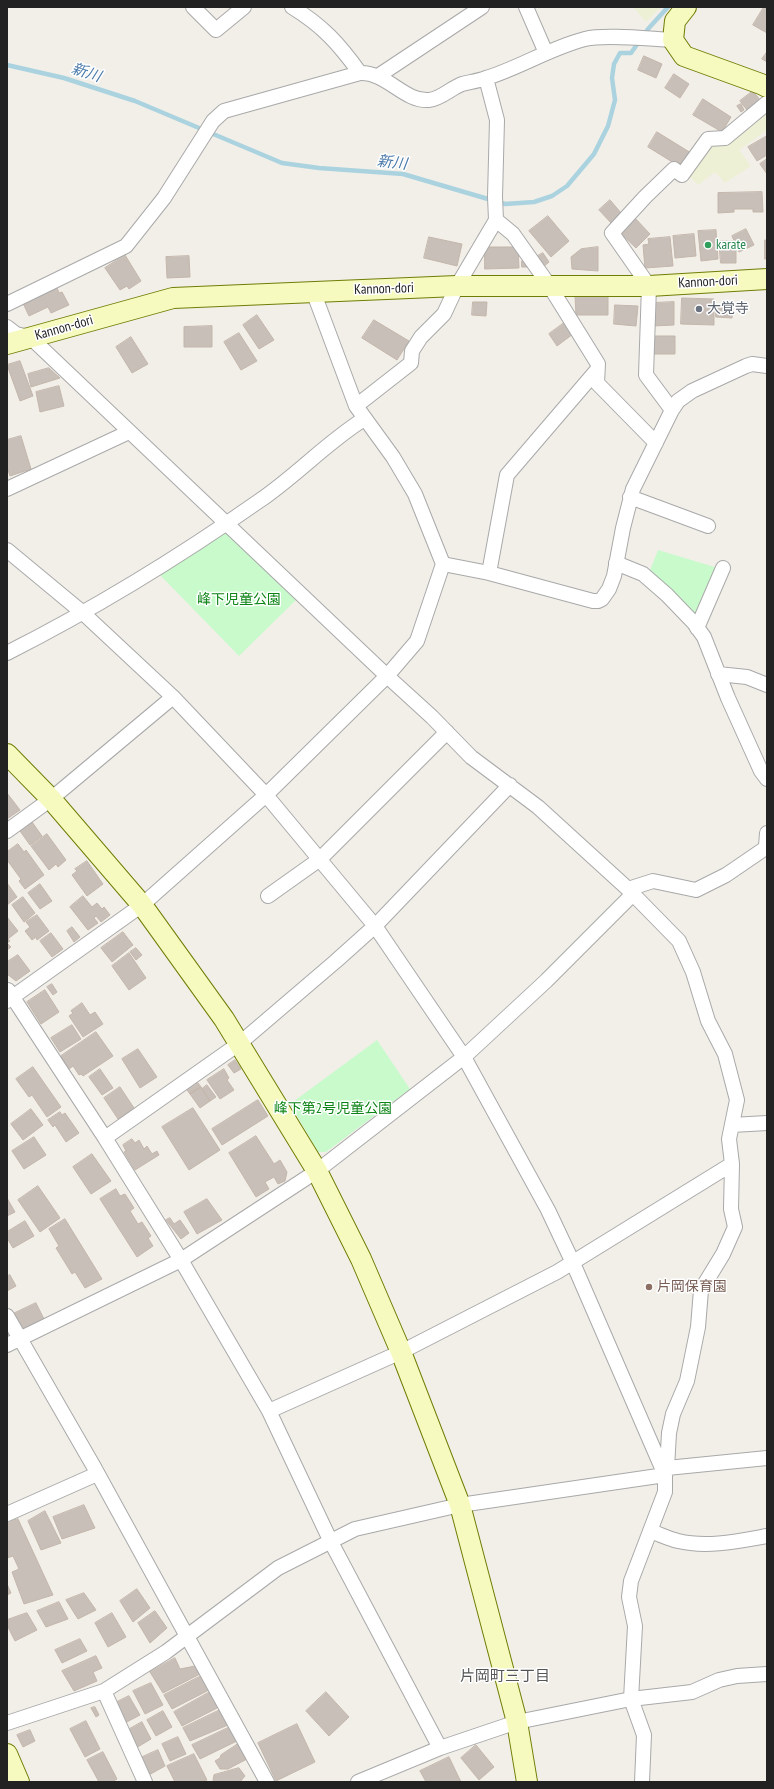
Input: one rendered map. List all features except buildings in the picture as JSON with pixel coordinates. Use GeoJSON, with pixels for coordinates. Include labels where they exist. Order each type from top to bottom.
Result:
{"type":"FeatureCollection","features":[{"type":"Feature","properties":{"kind":"street"},"geometry":{"type":"LineString","coordinates":[[193,7],[216,30],[244,7]]}},
{"type":"Feature","properties":{"kind":"street"},"geometry":{"type":"LineString","coordinates":[[292,7],[313,19],[339,43],[360,73]]}},
{"type":"Feature","properties":{"kind":"street"},"geometry":{"type":"LineString","coordinates":[[378,76],[482,7]]}},
{"type":"Feature","properties":{"kind":"street"},"geometry":{"type":"LineString","coordinates":[[526,7],[546,53]]}},
{"type":"Feature","properties":{"kind":"street"},"geometry":{"type":"LineString","coordinates":[[686,7],[675,21],[673,40],[684,56],[767,87]]}},
{"type":"Feature","properties":{"kind":"street"},"geometry":{"type":"LineString","coordinates":[[8,304],[126,246],[164,198],[213,121],[224,111],[360,73],[370,72],[411,96],[422,100],[432,100],[461,85],[486,78],[546,53],[592,38],[673,40]]}},
{"type":"Feature","properties":{"kind":"street"},"geometry":{"type":"LineString","coordinates":[[356,406],[410,362],[412,351],[421,337],[444,314],[457,286],[496,219],[495,197],[497,120],[486,78]]}},
{"type":"Feature","properties":{"kind":"street"},"geometry":{"type":"LineString","coordinates":[[672,410],[646,375],[649,286],[612,233],[674,169],[682,175],[708,139],[725,138],[767,103]]}},
{"type":"Feature","properties":{"kind":"street"},"geometry":{"type":"LineString","coordinates":[[496,219],[513,234],[549,285],[598,364],[597,383],[656,443]]}},
{"type":"Feature","properties":{"kind":"street","name":"Kannon-dori"},"geometry":{"type":"LineString","coordinates":[[7,344],[173,298],[457,286],[649,286],[767,279]]}},
{"type":"Feature","properties":{"kind":"street"},"geometry":{"type":"LineString","coordinates":[[313,291],[356,406],[393,457],[415,494],[443,564],[417,641],[387,676],[266,795],[142,905],[9,995],[106,1138],[181,1260],[269,1411],[331,1542],[440,1748]]}},
{"type":"Feature","properties":{"kind":"street"},"geometry":{"type":"LineString","coordinates":[[7,327],[16,334],[30,337],[128,432],[447,732],[471,757],[538,807],[631,891],[679,941],[693,972],[708,1021],[724,1054],[737,1100],[729,1139],[732,1164],[731,1209],[735,1227],[723,1254],[701,1290],[698,1309],[698,1327],[686,1381],[673,1414],[669,1433],[665,1492],[631,1581],[629,1597],[635,1626],[631,1698],[644,1735],[642,1782]]}},
{"type":"Feature","properties":{"kind":"street"},"geometry":{"type":"LineString","coordinates":[[443,564],[489,573],[598,601],[606,595],[609,589],[630,497],[672,410],[678,401],[692,391],[738,369],[752,364],[767,366]]}},
{"type":"Feature","properties":{"kind":"street"},"geometry":{"type":"LineString","coordinates":[[489,573],[507,475],[598,370]]}},
{"type":"Feature","properties":{"kind":"street"},"geometry":{"type":"LineString","coordinates":[[7,653],[83,613],[226,524],[267,496],[364,419]]}},
{"type":"Feature","properties":{"kind":"street"},"geometry":{"type":"LineString","coordinates":[[7,489],[128,432]]}},
{"type":"Feature","properties":{"kind":"street"},"geometry":{"type":"LineString","coordinates":[[630,497],[708,526]]}},
{"type":"Feature","properties":{"kind":"street"},"geometry":{"type":"LineString","coordinates":[[7,550],[83,613],[173,697],[266,795],[375,926],[464,1057],[538,1190],[573,1263],[666,1472]]}},
{"type":"Feature","properties":{"kind":"street"},"geometry":{"type":"LineString","coordinates":[[616,563],[643,574],[667,595],[704,637],[718,674],[761,771],[767,779]]}},
{"type":"Feature","properties":{"kind":"street"},"geometry":{"type":"LineString","coordinates":[[697,628],[723,568]]}},
{"type":"Feature","properties":{"kind":"street"},"geometry":{"type":"LineString","coordinates":[[718,674],[747,677],[767,685]]}},
{"type":"Feature","properties":{"kind":"street"},"geometry":{"type":"LineString","coordinates":[[7,831],[51,799],[173,697]]}},
{"type":"Feature","properties":{"kind":"street"},"geometry":{"type":"LineString","coordinates":[[268,896],[320,859],[447,732]]}},
{"type":"Feature","properties":{"kind":"street"},"geometry":{"type":"LineString","coordinates":[[7,754],[51,799],[142,905],[240,1043],[317,1171],[361,1259],[401,1352],[460,1505],[517,1722],[526,1782]]}},
{"type":"Feature","properties":{"kind":"street"},"geometry":{"type":"LineString","coordinates":[[106,1138],[240,1043],[375,926],[510,785]]}},
{"type":"Feature","properties":{"kind":"street"},"geometry":{"type":"LineString","coordinates":[[13,1342],[181,1260],[317,1171],[464,1057],[546,981],[631,891],[653,881],[696,890],[726,875],[767,842]]}},
{"type":"Feature","properties":{"kind":"street"},"geometry":{"type":"LineString","coordinates":[[732,1125],[767,1123]]}},
{"type":"Feature","properties":{"kind":"street"},"geometry":{"type":"LineString","coordinates":[[269,1411],[401,1352],[573,1263],[732,1164]]}},
{"type":"Feature","properties":{"kind":"street"},"geometry":{"type":"LineString","coordinates":[[7,1316],[13,1342],[97,1474],[267,1782]]}},
{"type":"Feature","properties":{"kind":"street"},"geometry":{"type":"LineString","coordinates":[[7,1723],[104,1692],[145,1666],[278,1568],[355,1529],[460,1505],[666,1472],[767,1458]]}},
{"type":"Feature","properties":{"kind":"street"},"geometry":{"type":"LineString","coordinates":[[7,1514],[97,1474]]}},
{"type":"Feature","properties":{"kind":"street"},"geometry":{"type":"LineString","coordinates":[[650,1531],[679,1541],[705,1544],[767,1537]]}},
{"type":"Feature","properties":{"kind":"street"},"geometry":{"type":"LineString","coordinates":[[358,1782],[440,1748],[517,1722],[631,1698],[692,1692],[719,1680],[737,1676],[767,1674]]}},
{"type":"Feature","properties":{"kind":"street"},"geometry":{"type":"LineString","coordinates":[[104,1692],[145,1782]]}},
{"type":"Feature","properties":{"kind":"street"},"geometry":{"type":"LineString","coordinates":[[7,1754],[18,1782]]}},
{"type":"Feature","properties":{"kind":"green space"},"geometry":{"type":"Polygon","coordinates":[[[633,7],[661,7],[646,22],[633,7]]]}},
{"type":"Feature","properties":{"kind":"green space"},"geometry":{"type":"Polygon","coordinates":[[[767,108],[767,130],[739,150],[751,166],[725,183],[715,172],[698,185],[688,175],[710,142],[767,108]]]}},
{"type":"Feature","properties":{"kind":"green space","name":"峰下児童公園"},"geometry":{"type":"Polygon","coordinates":[[[221,533],[229,534],[296,600],[239,656],[160,575],[221,533]]]}},
{"type":"Feature","properties":{"kind":"green space"},"geometry":{"type":"Polygon","coordinates":[[[658,550],[718,568],[695,616],[668,586],[649,573],[658,550]]]}},
{"type":"Feature","properties":{"kind":"green space","name":"峰下第2号児童公園"},"geometry":{"type":"Polygon","coordinates":[[[377,1040],[410,1089],[326,1152],[318,1152],[290,1104],[377,1040]]]}},
{"type":"Feature","properties":{"kind":"waterway","name":"新川"},"geometry":{"type":"LineString","coordinates":[[7,65],[64,78],[135,101],[282,163],[319,168],[403,174],[505,204],[534,202],[552,196],[567,186],[594,154],[608,126],[615,100],[612,78],[614,64],[620,53],[631,53],[648,29],[668,7]]}},
{"type":"Feature","properties":{"kind":"place","name":"karate"},"geometry":{"type":"Point","coordinates":[708,245]}},
{"type":"Feature","properties":{"kind":"place","name":"大覚寺"},"geometry":{"type":"Point","coordinates":[699,309]}},
{"type":"Feature","properties":{"kind":"place","name":"片岡保育園"},"geometry":{"type":"Point","coordinates":[649,1287]}},
{"type":"Feature","properties":{"kind":"district","name":"片岡町三丁目"},"geometry":{"type":"Point","coordinates":[505,1677]}}]}
